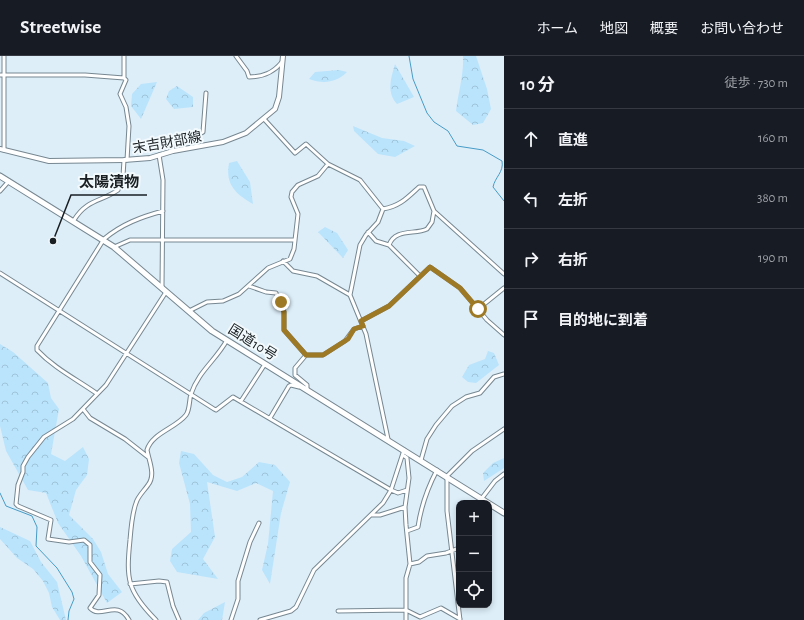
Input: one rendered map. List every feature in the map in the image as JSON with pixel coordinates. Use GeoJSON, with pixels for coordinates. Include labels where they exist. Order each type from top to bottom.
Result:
{"type":"FeatureCollection","features":[{"type":"Feature","properties":{"kind":"highway","name":"国道10号"},"geometry":{"type":"LineString","coordinates":[[0,176],[104,239],[188,312],[226,340],[388,439],[404,452],[421,460],[484,500]]}},
{"type":"Feature","properties":{"kind":"highway","name":"国道10号"},"geometry":{"type":"LineString","coordinates":[[492,505],[504,513]]}},
{"type":"Feature","properties":{"kind":"main road","name":"末吉財部線"},"geometry":{"type":"LineString","coordinates":[[2,150],[49,161],[125,160],[150,158],[173,151],[223,142],[246,133],[264,119],[277,105],[283,56]]}},
{"type":"Feature","properties":{"kind":"street"},"geometry":{"type":"LineString","coordinates":[[2,150],[4,56]]}},
{"type":"Feature","properties":{"kind":"street"},"geometry":{"type":"LineString","coordinates":[[74,220],[78,213],[88,205],[118,190],[123,176],[129,126],[126,107],[120,94],[126,81],[124,78],[124,56]]}},
{"type":"Feature","properties":{"kind":"street"},"geometry":{"type":"LineString","coordinates":[[236,56],[249,76],[260,77],[276,69],[282,62]]}},
{"type":"Feature","properties":{"kind":"street"},"geometry":{"type":"LineString","coordinates":[[0,74],[85,75],[124,78]]}},
{"type":"Feature","properties":{"kind":"street"},"geometry":{"type":"LineString","coordinates":[[173,151],[172,144],[175,140],[190,139],[203,132],[206,93]]}},
{"type":"Feature","properties":{"kind":"street"},"geometry":{"type":"LineString","coordinates":[[264,119],[295,153],[306,144],[328,164],[360,180],[383,208]]}},
{"type":"Feature","properties":{"kind":"street"},"geometry":{"type":"LineString","coordinates":[[129,620],[124,613],[117,609],[97,612],[90,608],[99,595],[100,575],[90,562],[90,545],[88,542],[84,540],[69,542],[48,539],[51,520],[16,504],[24,463],[28,457],[44,437],[70,422],[96,393],[106,385],[164,290],[163,180],[159,155]]}},
{"type":"Feature","properties":{"kind":"street"},"geometry":{"type":"LineString","coordinates":[[188,312],[207,302],[223,301],[239,294],[268,268],[291,258],[298,214],[291,198],[292,192],[298,185],[318,176],[328,164]]}},
{"type":"Feature","properties":{"kind":"street"},"geometry":{"type":"LineString","coordinates":[[0,191],[9,181]]}},
{"type":"Feature","properties":{"kind":"street"},"geometry":{"type":"LineString","coordinates":[[383,208],[394,207],[403,202],[422,186],[426,188],[434,211],[504,274]]}},
{"type":"Feature","properties":{"kind":"street"},"geometry":{"type":"LineString","coordinates":[[383,208],[378,222],[362,239],[358,251],[350,295],[363,326],[388,439]]}},
{"type":"Feature","properties":{"kind":"street"},"geometry":{"type":"LineString","coordinates":[[96,393],[64,372],[37,350],[37,346],[104,239],[117,229],[142,217],[163,210]]}},
{"type":"Feature","properties":{"kind":"street"},"geometry":{"type":"LineString","coordinates":[[389,245],[391,240],[399,234],[428,229],[432,222],[434,211]]}},
{"type":"Feature","properties":{"kind":"street"},"geometry":{"type":"LineString","coordinates":[[368,232],[376,241],[389,245],[420,276]]}},
{"type":"Feature","properties":{"kind":"street"},"geometry":{"type":"LineString","coordinates":[[114,247],[130,240],[295,240]]}},
{"type":"Feature","properties":{"kind":"street"},"geometry":{"type":"LineString","coordinates":[[283,261],[294,271],[317,276],[350,295]]}},
{"type":"Feature","properties":{"kind":"street"},"geometry":{"type":"LineString","coordinates":[[361,321],[389,306],[430,267],[460,288],[486,320],[504,335]]}},
{"type":"Feature","properties":{"kind":"street"},"geometry":{"type":"LineString","coordinates":[[0,273],[190,395],[216,410],[233,397],[391,490],[398,493],[407,490]]}},
{"type":"Feature","properties":{"kind":"street"},"geometry":{"type":"LineString","coordinates":[[249,286],[266,292],[276,293],[284,312],[284,330],[306,355],[323,355],[348,339],[354,329],[363,326]]}},
{"type":"Feature","properties":{"kind":"street"},"geometry":{"type":"LineString","coordinates":[[478,309],[504,288]]}},
{"type":"Feature","properties":{"kind":"street"},"geometry":{"type":"LineString","coordinates":[[156,620],[136,597],[130,584],[127,570],[134,510],[137,499],[150,483],[152,473],[146,450],[150,444],[186,415],[190,395],[198,377],[221,351],[226,340]]}},
{"type":"Feature","properties":{"kind":"street"},"geometry":{"type":"LineString","coordinates":[[270,418],[289,386],[291,385],[305,388],[306,385],[295,375],[295,368],[306,355]]}},
{"type":"Feature","properties":{"kind":"street"},"geometry":{"type":"LineString","coordinates":[[241,401],[265,364]]}},
{"type":"Feature","properties":{"kind":"street"},"geometry":{"type":"LineString","coordinates":[[421,460],[427,439],[436,425],[452,406],[466,397],[480,393],[494,377],[504,374]]}},
{"type":"Feature","properties":{"kind":"street"},"geometry":{"type":"LineString","coordinates":[[83,409],[84,413],[90,418],[125,439],[148,456]]}},
{"type":"Feature","properties":{"kind":"street"},"geometry":{"type":"LineString","coordinates":[[460,619],[447,511],[447,476],[472,451],[504,429]]}},
{"type":"Feature","properties":{"kind":"street"},"geometry":{"type":"LineString","coordinates":[[260,620],[291,611],[296,607],[314,570],[383,503],[391,490],[404,452]]}},
{"type":"Feature","properties":{"kind":"street"},"geometry":{"type":"LineString","coordinates":[[404,452],[407,458],[409,478],[406,507],[410,564],[406,578],[406,620]]}},
{"type":"Feature","properties":{"kind":"street"},"geometry":{"type":"LineString","coordinates":[[407,531],[418,527],[421,507],[429,485],[437,470]]}},
{"type":"Feature","properties":{"kind":"street"},"geometry":{"type":"LineString","coordinates":[[484,500],[495,482],[504,474]]}},
{"type":"Feature","properties":{"kind":"street"},"geometry":{"type":"LineString","coordinates":[[372,515],[380,515],[406,507]]}},
{"type":"Feature","properties":{"kind":"street"},"geometry":{"type":"LineString","coordinates":[[231,620],[238,599],[238,581],[250,542],[258,523]]}},
{"type":"Feature","properties":{"kind":"street"},"geometry":{"type":"LineString","coordinates":[[410,564],[419,562],[427,556],[456,549]]}},
{"type":"Feature","properties":{"kind":"street"},"geometry":{"type":"LineString","coordinates":[[130,584],[159,581],[167,582],[173,606],[179,620]]}},
{"type":"Feature","properties":{"kind":"street"},"geometry":{"type":"LineString","coordinates":[[338,611],[406,610],[420,617],[441,608],[460,619]]}},
{"type":"Feature","properties":{"kind":"green space"},"geometry":{"type":"Polygon","coordinates":[[[463,56],[476,56],[487,89],[491,109],[483,123],[473,125],[456,111],[462,77],[463,56]]]}},
{"type":"Feature","properties":{"kind":"green space"},"geometry":{"type":"Polygon","coordinates":[[[395,64],[414,97],[397,104],[391,95],[390,90],[395,64]]]}},
{"type":"Feature","properties":{"kind":"green space"},"geometry":{"type":"Polygon","coordinates":[[[339,70],[347,72],[343,76],[329,82],[319,82],[309,79],[315,72],[339,70]]]}},
{"type":"Feature","properties":{"kind":"green space"},"geometry":{"type":"Polygon","coordinates":[[[157,82],[141,119],[131,106],[132,94],[141,84],[157,82]]]}},
{"type":"Feature","properties":{"kind":"green space"},"geometry":{"type":"Polygon","coordinates":[[[177,86],[193,97],[193,107],[174,109],[166,99],[169,91],[177,86]]]}},
{"type":"Feature","properties":{"kind":"green space"},"geometry":{"type":"Polygon","coordinates":[[[353,126],[382,138],[404,141],[415,146],[395,157],[378,154],[354,131],[353,126]]]}},
{"type":"Feature","properties":{"kind":"green space"},"geometry":{"type":"Polygon","coordinates":[[[237,161],[250,182],[253,204],[237,192],[230,183],[228,171],[229,163],[237,161]]]}},
{"type":"Feature","properties":{"kind":"green space"},"geometry":{"type":"Polygon","coordinates":[[[325,227],[337,233],[348,250],[343,258],[318,232],[325,227]]]}},
{"type":"Feature","properties":{"kind":"green space"},"geometry":{"type":"Polygon","coordinates":[[[0,344],[13,352],[48,383],[51,398],[59,409],[51,454],[65,461],[83,447],[89,459],[87,475],[76,490],[69,515],[93,539],[101,552],[108,574],[122,592],[107,603],[81,556],[58,523],[46,493],[28,490],[6,451],[0,426],[0,344]]]}},
{"type":"Feature","properties":{"kind":"green space"},"geometry":{"type":"Polygon","coordinates":[[[488,351],[494,353],[499,365],[476,383],[468,382],[462,377],[469,365],[485,359],[488,351]]]}},
{"type":"Feature","properties":{"kind":"green space"},"geometry":{"type":"Polygon","coordinates":[[[181,451],[194,454],[213,475],[227,482],[242,477],[259,462],[275,465],[290,482],[281,513],[270,584],[262,570],[268,544],[273,491],[256,483],[237,491],[207,482],[215,537],[203,559],[218,579],[177,572],[170,561],[172,549],[191,532],[190,504],[179,463],[181,451]]]}},
{"type":"Feature","properties":{"kind":"green space"},"geometry":{"type":"Polygon","coordinates":[[[504,458],[504,468],[484,481],[483,473],[493,463],[504,458]]]}},
{"type":"Feature","properties":{"kind":"green space"},"geometry":{"type":"Polygon","coordinates":[[[0,527],[30,541],[41,562],[57,582],[66,620],[60,620],[52,607],[49,593],[43,581],[33,569],[17,558],[0,539],[0,527]]]}},
{"type":"Feature","properties":{"kind":"green space"},"geometry":{"type":"Polygon","coordinates":[[[225,602],[222,620],[198,620],[204,613],[225,602]]]}},
{"type":"Feature","properties":{"kind":"waterway"},"geometry":{"type":"LineString","coordinates":[[409,56],[413,79],[427,113],[434,122],[448,131],[457,146],[483,150],[502,161],[501,171],[493,187],[504,201]]}},
{"type":"Feature","properties":{"kind":"waterway"},"geometry":{"type":"LineString","coordinates":[[0,493],[6,506],[32,516],[37,527],[36,546],[57,568],[72,592],[74,599],[69,611],[68,620]]}},
{"type":"Feature","properties":{"kind":"place","name":"太陽漬物"},"geometry":{"type":"Point","coordinates":[53,241]}},
{"type":"Feature","properties":{"kind":"route"},"geometry":{"type":"LineString","coordinates":[[281,302],[285,316],[283,324],[285,332],[299,345],[306,355],[318,356],[323,355],[348,339],[354,329],[363,326],[361,321],[389,306],[430,267],[460,288],[478,309]]}}]}
